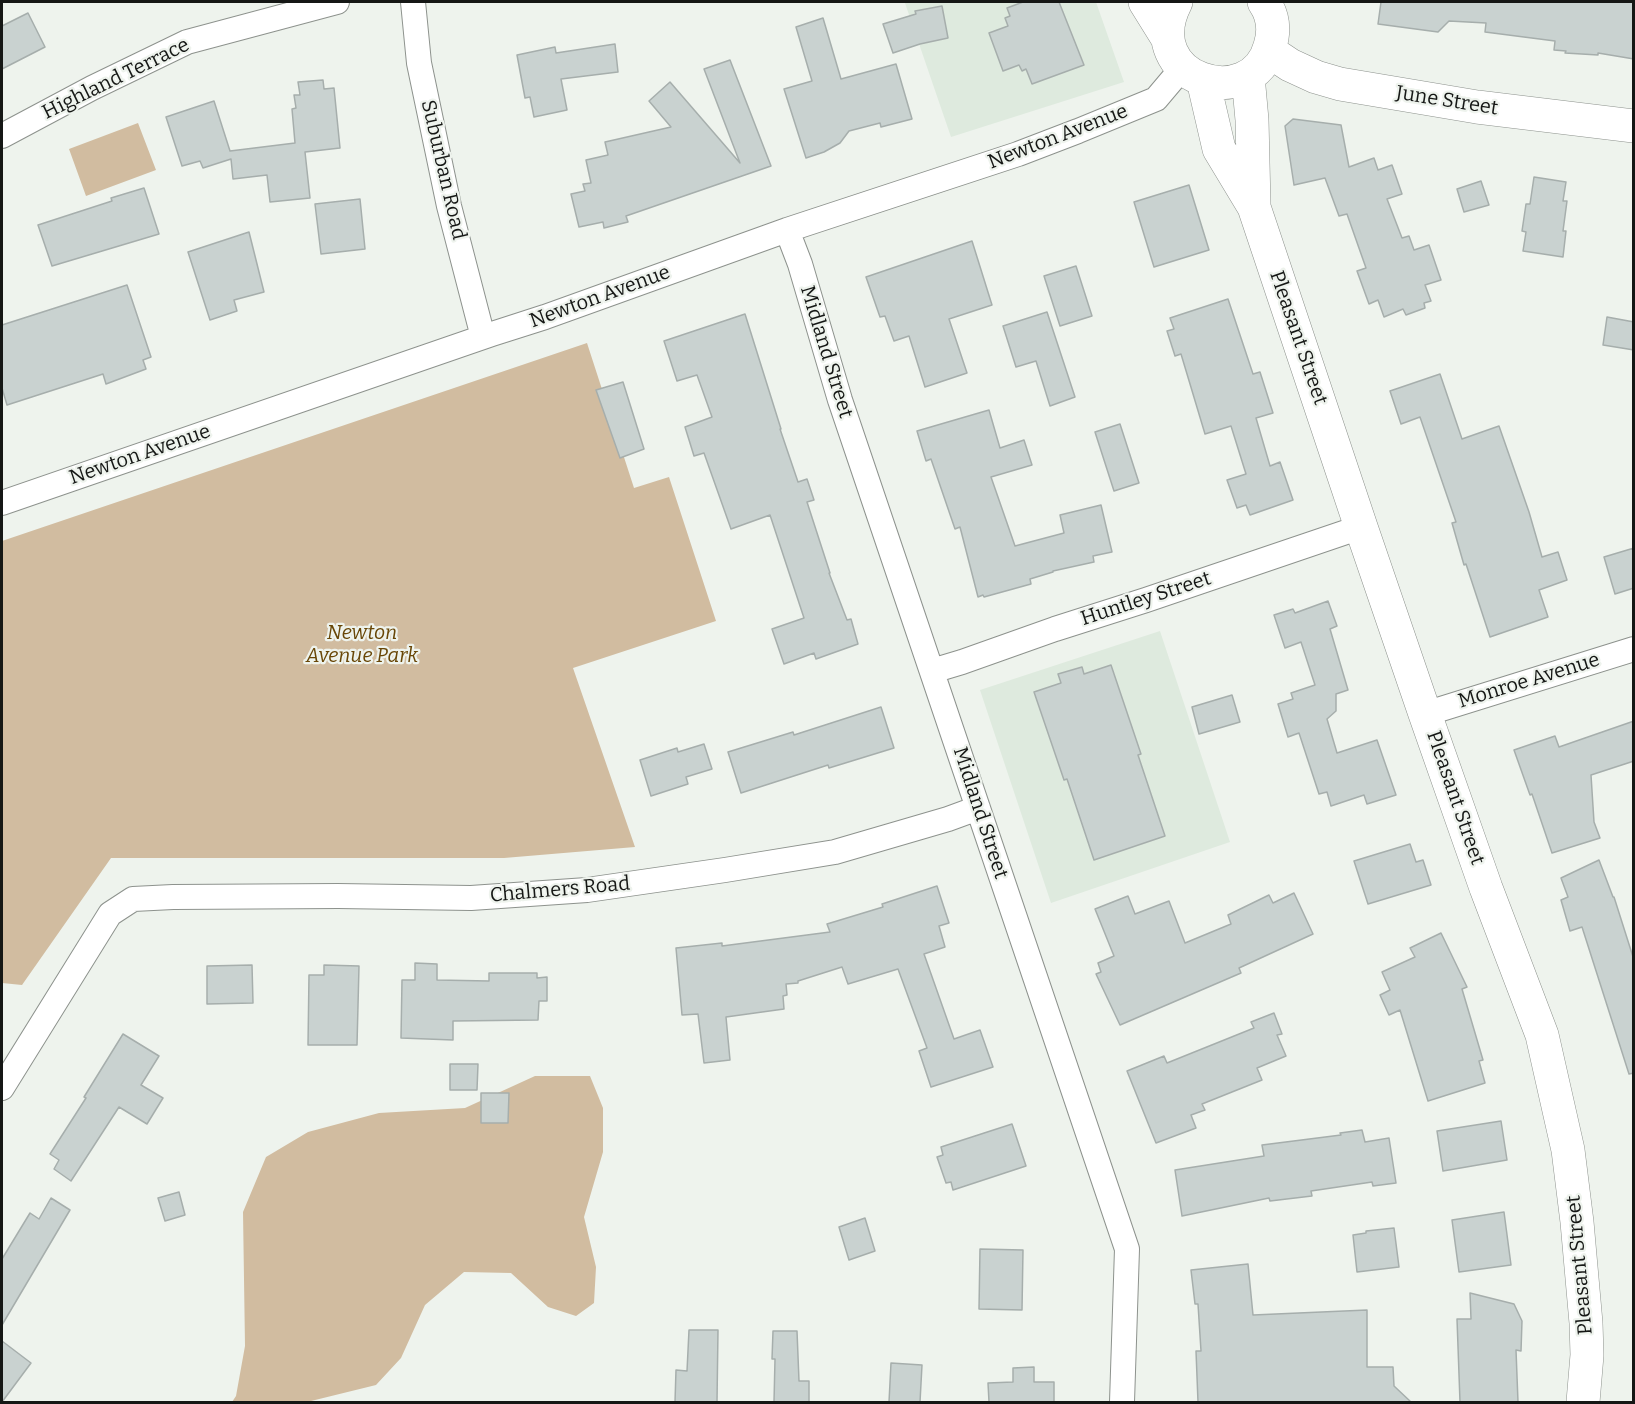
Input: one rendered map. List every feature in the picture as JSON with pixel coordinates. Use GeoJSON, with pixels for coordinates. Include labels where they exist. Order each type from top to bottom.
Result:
{"type":"FeatureCollection","features":[{"type":"Feature","properties":{"kind":"main road"},"geometry":{"type":"LineString","coordinates":[[1145,2],[1185,62],[1218,83],[1248,76],[1260,65],[1269,51],[1273,35],[1272,19],[1264,2]]}},
{"type":"Feature","properties":{"kind":"main road"},"geometry":{"type":"LineString","coordinates":[[1176,2],[1169,16],[1185,62]]}},
{"type":"Feature","properties":{"kind":"main road","name":"June Street"},"geometry":{"type":"LineString","coordinates":[[1269,51],[1290,65],[1316,77],[1340,84],[1477,107],[1634,126]]}},
{"type":"Feature","properties":{"kind":"main road","name":"Pleasant Street"},"geometry":{"type":"LineString","coordinates":[[1185,62],[1219,149],[1254,207],[1360,527],[1425,714],[1486,888],[1542,1035],[1568,1150],[1578,1231],[1587,1355],[1583,1402]]}},
{"type":"Feature","properties":{"kind":"main road","name":"Pleasant Street"},"geometry":{"type":"LineString","coordinates":[[1248,76],[1252,120],[1254,207]]}},
{"type":"Feature","properties":{"kind":"street","name":"Highland Terrace"},"geometry":{"type":"LineString","coordinates":[[2,136],[92,88],[187,42],[337,2]]}},
{"type":"Feature","properties":{"kind":"street","name":"Suburban Road"},"geometry":{"type":"LineString","coordinates":[[413,2],[418,63],[449,206],[483,337]]}},
{"type":"Feature","properties":{"kind":"street","name":"Newton Avenue"},"geometry":{"type":"LineString","coordinates":[[2,503],[545,317],[787,230],[1018,154],[1156,99],[1185,62]]}},
{"type":"Feature","properties":{"kind":"street","name":"Midland Street"},"geometry":{"type":"LineString","coordinates":[[787,230],[800,264],[840,400],[1127,1250],[1122,1402]]}},
{"type":"Feature","properties":{"kind":"street","name":"Huntley Street"},"geometry":{"type":"LineString","coordinates":[[932,671],[1158,597],[1360,527]]}},
{"type":"Feature","properties":{"kind":"street","name":"Monroe Avenue"},"geometry":{"type":"LineString","coordinates":[[1425,714],[1634,649]]}},
{"type":"Feature","properties":{"kind":"street","name":"Chalmers Road"},"geometry":{"type":"LineString","coordinates":[[2,1088],[110,915],[134,899],[230,896],[471,898],[587,890],[835,852],[978,808]]}},
{"type":"Feature","properties":{"kind":"shaded area"},"geometry":{"type":"Polygon","coordinates":[[[1096,2],[1124,82],[951,137],[905,3],[1096,2]]]}},
{"type":"Feature","properties":{"kind":"shaded area"},"geometry":{"type":"Polygon","coordinates":[[[1160,631],[1230,842],[1051,903],[980,690],[1160,631]]]}},
{"type":"Feature","properties":{"kind":"green space"},"geometry":{"type":"Polygon","coordinates":[[[138,123],[156,170],[86,196],[69,149],[138,123]]]}},
{"type":"Feature","properties":{"kind":"green space","name":"Newton Avenue Park"},"geometry":{"type":"Polygon","coordinates":[[[587,343],[634,488],[669,477],[716,621],[573,668],[635,847],[504,858],[111,858],[22,985],[2,983],[2,541],[587,343]]]}},
{"type":"Feature","properties":{"kind":"green space"},"geometry":{"type":"Polygon","coordinates":[[[535,1076],[590,1076],[603,1108],[603,1152],[584,1217],[596,1267],[594,1303],[576,1316],[548,1307],[511,1273],[464,1272],[425,1305],[401,1358],[376,1385],[307,1402],[232,1402],[236,1396],[245,1346],[243,1212],[266,1157],[308,1132],[379,1113],[465,1108],[535,1076]]]}},
{"type":"Feature","properties":{"kind":"building"},"geometry":{"type":"Polygon","coordinates":[[[1023,2],[1059,2],[1084,65],[1032,84],[1026,69],[1022,71],[1019,65],[1003,71],[989,33],[1008,26],[1005,18],[1010,16],[1007,8],[1023,2]]]}},
{"type":"Feature","properties":{"kind":"building"},"geometry":{"type":"Polygon","coordinates":[[[1381,2],[1634,2],[1634,59],[1598,53],[1598,55],[1565,53],[1566,51],[1554,50],[1555,41],[1485,32],[1486,23],[1449,21],[1438,32],[1378,24],[1381,2]]]}},
{"type":"Feature","properties":{"kind":"building"},"geometry":{"type":"Polygon","coordinates":[[[942,6],[948,38],[893,53],[883,24],[916,14],[915,11],[942,6]]]}},
{"type":"Feature","properties":{"kind":"building"},"geometry":{"type":"Polygon","coordinates":[[[28,13],[45,47],[2,69],[2,26],[28,13]]]}},
{"type":"Feature","properties":{"kind":"building"},"geometry":{"type":"Polygon","coordinates":[[[823,18],[841,79],[896,64],[912,119],[881,127],[880,123],[849,131],[840,143],[806,158],[784,89],[812,81],[796,27],[823,18]]]}},
{"type":"Feature","properties":{"kind":"building"},"geometry":{"type":"Polygon","coordinates":[[[615,44],[618,72],[561,79],[567,110],[534,117],[530,97],[525,98],[517,55],[555,47],[556,53],[615,44]]]}},
{"type":"Feature","properties":{"kind":"building"},"geometry":{"type":"Polygon","coordinates":[[[730,60],[771,166],[626,216],[628,222],[604,228],[603,222],[579,227],[571,194],[585,191],[583,184],[591,183],[586,160],[608,155],[605,142],[671,127],[649,101],[670,82],[740,163],[704,69],[730,60]]]}},
{"type":"Feature","properties":{"kind":"building"},"geometry":{"type":"Polygon","coordinates":[[[323,80],[324,89],[334,88],[340,148],[305,152],[310,198],[270,202],[267,175],[233,179],[231,159],[203,168],[200,161],[182,166],[166,117],[214,101],[230,151],[295,143],[292,109],[296,108],[294,95],[300,95],[298,82],[323,80]]]}},
{"type":"Feature","properties":{"kind":"building"},"geometry":{"type":"Polygon","coordinates":[[[1293,119],[1341,125],[1349,167],[1374,158],[1378,170],[1392,165],[1402,194],[1387,199],[1402,238],[1409,236],[1414,250],[1429,245],[1441,280],[1425,285],[1431,301],[1424,303],[1425,308],[1406,315],[1403,309],[1384,317],[1378,300],[1369,304],[1357,271],[1366,268],[1347,214],[1339,216],[1325,178],[1294,185],[1285,126],[1293,119]]]}},
{"type":"Feature","properties":{"kind":"building"},"geometry":{"type":"Polygon","coordinates":[[[1534,177],[1566,182],[1563,201],[1567,201],[1563,231],[1566,231],[1563,257],[1523,251],[1526,232],[1522,231],[1526,204],[1530,204],[1534,177]]]}},
{"type":"Feature","properties":{"kind":"building"},"geometry":{"type":"Polygon","coordinates":[[[1481,181],[1489,205],[1464,212],[1457,189],[1481,181]]]}},
{"type":"Feature","properties":{"kind":"building"},"geometry":{"type":"Polygon","coordinates":[[[1189,185],[1209,250],[1154,267],[1134,202],[1189,185]]]}},
{"type":"Feature","properties":{"kind":"building"},"geometry":{"type":"Polygon","coordinates":[[[144,188],[159,234],[52,266],[38,225],[144,188]]]}},
{"type":"Feature","properties":{"kind":"building"},"geometry":{"type":"Polygon","coordinates":[[[360,199],[365,249],[321,254],[315,204],[360,199]]]}},
{"type":"Feature","properties":{"kind":"building"},"geometry":{"type":"Polygon","coordinates":[[[249,232],[264,292],[234,300],[237,311],[210,320],[188,252],[249,232]]]}},
{"type":"Feature","properties":{"kind":"building"},"geometry":{"type":"Polygon","coordinates":[[[972,241],[992,305],[949,319],[967,373],[925,387],[909,336],[894,341],[885,316],[880,317],[866,277],[972,241]]]}},
{"type":"Feature","properties":{"kind":"building"},"geometry":{"type":"Polygon","coordinates":[[[1076,266],[1092,316],[1060,326],[1044,276],[1076,266]]]}},
{"type":"Feature","properties":{"kind":"building"},"geometry":{"type":"Polygon","coordinates":[[[127,285],[151,357],[143,360],[146,369],[106,384],[103,374],[7,405],[2,388],[2,325],[127,285]]]}},
{"type":"Feature","properties":{"kind":"building"},"geometry":{"type":"Polygon","coordinates":[[[1228,299],[1253,374],[1260,372],[1273,413],[1256,418],[1270,466],[1280,462],[1293,500],[1250,515],[1246,505],[1237,508],[1227,480],[1246,474],[1231,426],[1205,434],[1181,354],[1175,356],[1167,331],[1174,329],[1170,318],[1228,299]]]}},
{"type":"Feature","properties":{"kind":"building"},"geometry":{"type":"Polygon","coordinates":[[[1047,312],[1075,397],[1050,406],[1036,361],[1016,367],[1003,326],[1047,312]]]}},
{"type":"Feature","properties":{"kind":"building"},"geometry":{"type":"Polygon","coordinates":[[[745,314],[798,482],[807,479],[814,500],[807,502],[829,573],[847,620],[851,619],[858,644],[816,659],[814,653],[784,664],[772,629],[804,618],[770,515],[731,529],[704,453],[694,456],[685,427],[712,417],[697,375],[677,381],[664,341],[745,314]]]}},
{"type":"Feature","properties":{"kind":"building"},"geometry":{"type":"Polygon","coordinates":[[[1607,317],[1634,322],[1634,350],[1603,345],[1607,317]]]}},
{"type":"Feature","properties":{"kind":"building"},"geometry":{"type":"Polygon","coordinates":[[[1440,374],[1462,439],[1499,426],[1542,557],[1558,552],[1567,580],[1539,590],[1548,617],[1490,637],[1466,564],[1464,565],[1452,523],[1456,522],[1420,417],[1401,424],[1390,391],[1440,374]]]}},
{"type":"Feature","properties":{"kind":"building"},"geometry":{"type":"Polygon","coordinates":[[[623,382],[644,449],[620,458],[596,390],[623,382]]]}},
{"type":"Feature","properties":{"kind":"building"},"geometry":{"type":"Polygon","coordinates":[[[989,410],[1000,448],[1024,440],[1032,465],[991,477],[1015,546],[1064,533],[1060,515],[1101,505],[1112,552],[1093,556],[1094,562],[1053,571],[1030,579],[1031,584],[978,597],[960,527],[955,529],[931,459],[926,461],[917,431],[989,410]]]}},
{"type":"Feature","properties":{"kind":"building"},"geometry":{"type":"Polygon","coordinates":[[[1120,424],[1139,483],[1114,491],[1095,432],[1120,424]]]}},
{"type":"Feature","properties":{"kind":"building"},"geometry":{"type":"Polygon","coordinates":[[[1634,548],[1634,588],[1615,594],[1604,557],[1634,548]]]}},
{"type":"Feature","properties":{"kind":"building"},"geometry":{"type":"Polygon","coordinates":[[[1328,601],[1337,626],[1330,629],[1348,690],[1336,694],[1336,711],[1327,719],[1337,753],[1377,740],[1396,795],[1367,804],[1364,795],[1331,806],[1327,792],[1319,794],[1299,733],[1288,737],[1278,704],[1293,699],[1291,693],[1315,685],[1301,642],[1285,648],[1274,615],[1293,609],[1295,613],[1328,601]]]}},
{"type":"Feature","properties":{"kind":"building"},"geometry":{"type":"Polygon","coordinates":[[[1111,665],[1141,754],[1138,755],[1165,836],[1094,860],[1067,779],[1064,780],[1034,692],[1061,683],[1058,674],[1082,667],[1084,674],[1111,665]]]}},
{"type":"Feature","properties":{"kind":"building"},"geometry":{"type":"Polygon","coordinates":[[[1232,695],[1240,722],[1199,734],[1192,707],[1232,695]]]}},
{"type":"Feature","properties":{"kind":"building"},"geometry":{"type":"Polygon","coordinates":[[[881,707],[894,748],[829,768],[828,765],[741,793],[728,752],[793,732],[794,735],[881,707]]]}},
{"type":"Feature","properties":{"kind":"building"},"geometry":{"type":"Polygon","coordinates":[[[1634,721],[1634,761],[1591,775],[1594,822],[1600,838],[1552,853],[1514,750],[1555,736],[1559,747],[1634,721]]]}},
{"type":"Feature","properties":{"kind":"building"},"geometry":{"type":"Polygon","coordinates":[[[704,744],[712,769],[686,777],[688,784],[651,796],[640,760],[677,748],[678,752],[704,744]]]}},
{"type":"Feature","properties":{"kind":"building"},"geometry":{"type":"Polygon","coordinates":[[[1410,844],[1416,862],[1423,860],[1431,885],[1368,904],[1354,861],[1410,844]]]}},
{"type":"Feature","properties":{"kind":"building"},"geometry":{"type":"Polygon","coordinates":[[[1599,860],[1614,897],[1634,960],[1634,1073],[1629,1074],[1582,927],[1570,931],[1561,900],[1568,897],[1561,878],[1599,860]]]}},
{"type":"Feature","properties":{"kind":"building"},"geometry":{"type":"Polygon","coordinates":[[[937,886],[949,923],[939,926],[945,947],[924,954],[954,1039],[980,1030],[993,1067],[931,1087],[919,1051],[927,1048],[898,969],[848,984],[842,967],[798,981],[798,983],[786,984],[787,995],[783,996],[784,1009],[726,1017],[730,1060],[704,1063],[698,1014],[682,1015],[676,948],[722,943],[722,946],[830,932],[827,924],[883,907],[882,904],[937,886]]]}},
{"type":"Feature","properties":{"kind":"building"},"geometry":{"type":"Polygon","coordinates":[[[1294,893],[1313,934],[1239,968],[1241,973],[1120,1025],[1096,974],[1101,972],[1098,963],[1114,956],[1095,909],[1128,896],[1135,914],[1169,901],[1185,943],[1231,924],[1228,915],[1269,895],[1273,903],[1294,893]]]}},
{"type":"Feature","properties":{"kind":"building"},"geometry":{"type":"Polygon","coordinates":[[[1441,933],[1467,987],[1462,989],[1483,1060],[1479,1061],[1485,1083],[1428,1101],[1400,1010],[1389,1015],[1380,995],[1390,990],[1382,972],[1415,957],[1410,948],[1441,933]]]}},
{"type":"Feature","properties":{"kind":"building"},"geometry":{"type":"Polygon","coordinates":[[[415,963],[437,964],[437,980],[489,981],[489,973],[537,973],[537,978],[547,977],[547,1001],[539,1001],[538,1020],[453,1021],[453,1040],[401,1038],[402,980],[415,980],[415,963]]]}},
{"type":"Feature","properties":{"kind":"building"},"geometry":{"type":"Polygon","coordinates":[[[252,965],[253,1003],[207,1004],[207,966],[252,965]]]}},
{"type":"Feature","properties":{"kind":"building"},"geometry":{"type":"Polygon","coordinates":[[[324,965],[359,966],[357,1045],[308,1045],[309,975],[324,975],[324,965]]]}},
{"type":"Feature","properties":{"kind":"building"},"geometry":{"type":"Polygon","coordinates":[[[1274,1013],[1282,1034],[1277,1035],[1286,1056],[1257,1068],[1262,1080],[1202,1104],[1205,1110],[1191,1115],[1196,1128],[1156,1143],[1127,1071],[1164,1056],[1167,1063],[1254,1028],[1251,1022],[1274,1013]]]}},
{"type":"Feature","properties":{"kind":"building"},"geometry":{"type":"Polygon","coordinates":[[[123,1034],[159,1056],[141,1085],[163,1098],[147,1124],[119,1107],[71,1181],[54,1169],[59,1160],[50,1154],[123,1034]]]}},
{"type":"Feature","properties":{"kind":"building"},"geometry":{"type":"Polygon","coordinates":[[[450,1064],[478,1064],[477,1090],[450,1090],[450,1064]]]}},
{"type":"Feature","properties":{"kind":"building"},"geometry":{"type":"Polygon","coordinates":[[[481,1093],[509,1093],[508,1123],[481,1123],[481,1093]]]}},
{"type":"Feature","properties":{"kind":"building"},"geometry":{"type":"Polygon","coordinates":[[[1501,1121],[1507,1160],[1443,1171],[1437,1131],[1501,1121]]]}},
{"type":"Feature","properties":{"kind":"building"},"geometry":{"type":"Polygon","coordinates":[[[1012,1124],[1026,1166],[953,1190],[951,1182],[946,1183],[937,1157],[943,1155],[941,1147],[1012,1124]]]}},
{"type":"Feature","properties":{"kind":"building"},"geometry":{"type":"Polygon","coordinates":[[[1362,1130],[1365,1142],[1389,1138],[1396,1183],[1373,1186],[1372,1182],[1311,1191],[1312,1196],[1270,1201],[1269,1198],[1182,1216],[1175,1170],[1264,1156],[1262,1145],[1341,1135],[1340,1133],[1362,1130]]]}},
{"type":"Feature","properties":{"kind":"building"},"geometry":{"type":"Polygon","coordinates":[[[179,1192],[185,1215],[165,1221],[158,1198],[179,1192]]]}},
{"type":"Feature","properties":{"kind":"building"},"geometry":{"type":"Polygon","coordinates":[[[51,1198],[70,1210],[2,1325],[2,1259],[30,1213],[39,1219],[51,1198]]]}},
{"type":"Feature","properties":{"kind":"building"},"geometry":{"type":"Polygon","coordinates":[[[1504,1212],[1511,1265],[1459,1272],[1452,1220],[1504,1212]]]}},
{"type":"Feature","properties":{"kind":"building"},"geometry":{"type":"Polygon","coordinates":[[[865,1218],[875,1251],[849,1260],[839,1227],[865,1218]]]}},
{"type":"Feature","properties":{"kind":"building"},"geometry":{"type":"Polygon","coordinates":[[[1394,1228],[1399,1267],[1357,1272],[1353,1235],[1394,1228]]]}},
{"type":"Feature","properties":{"kind":"building"},"geometry":{"type":"Polygon","coordinates":[[[980,1249],[1023,1250],[1022,1310],[979,1309],[980,1249]]]}},
{"type":"Feature","properties":{"kind":"building"},"geometry":{"type":"Polygon","coordinates":[[[1248,1264],[1253,1315],[1367,1310],[1367,1367],[1393,1367],[1394,1386],[1411,1402],[1198,1402],[1196,1351],[1201,1351],[1198,1304],[1195,1304],[1191,1270],[1248,1264]]]}},
{"type":"Feature","properties":{"kind":"building"},"geometry":{"type":"Polygon","coordinates":[[[1470,1293],[1514,1304],[1522,1321],[1521,1351],[1516,1350],[1518,1402],[1460,1402],[1457,1319],[1471,1319],[1470,1293]]]}},
{"type":"Feature","properties":{"kind":"building"},"geometry":{"type":"Polygon","coordinates":[[[689,1330],[718,1330],[717,1402],[675,1402],[676,1370],[687,1371],[689,1330]]]}},
{"type":"Feature","properties":{"kind":"building"},"geometry":{"type":"Polygon","coordinates":[[[773,1331],[797,1331],[799,1381],[809,1381],[809,1402],[774,1402],[773,1331]]]}},
{"type":"Feature","properties":{"kind":"building"},"geometry":{"type":"Polygon","coordinates":[[[2,1341],[31,1363],[2,1402],[2,1341]]]}},
{"type":"Feature","properties":{"kind":"building"},"geometry":{"type":"Polygon","coordinates":[[[891,1363],[922,1365],[920,1402],[889,1402],[891,1363]]]}},
{"type":"Feature","properties":{"kind":"building"},"geometry":{"type":"Polygon","coordinates":[[[1034,1367],[1034,1382],[1054,1382],[1054,1402],[989,1402],[988,1383],[1013,1382],[1013,1368],[1034,1367]]]}}]}
